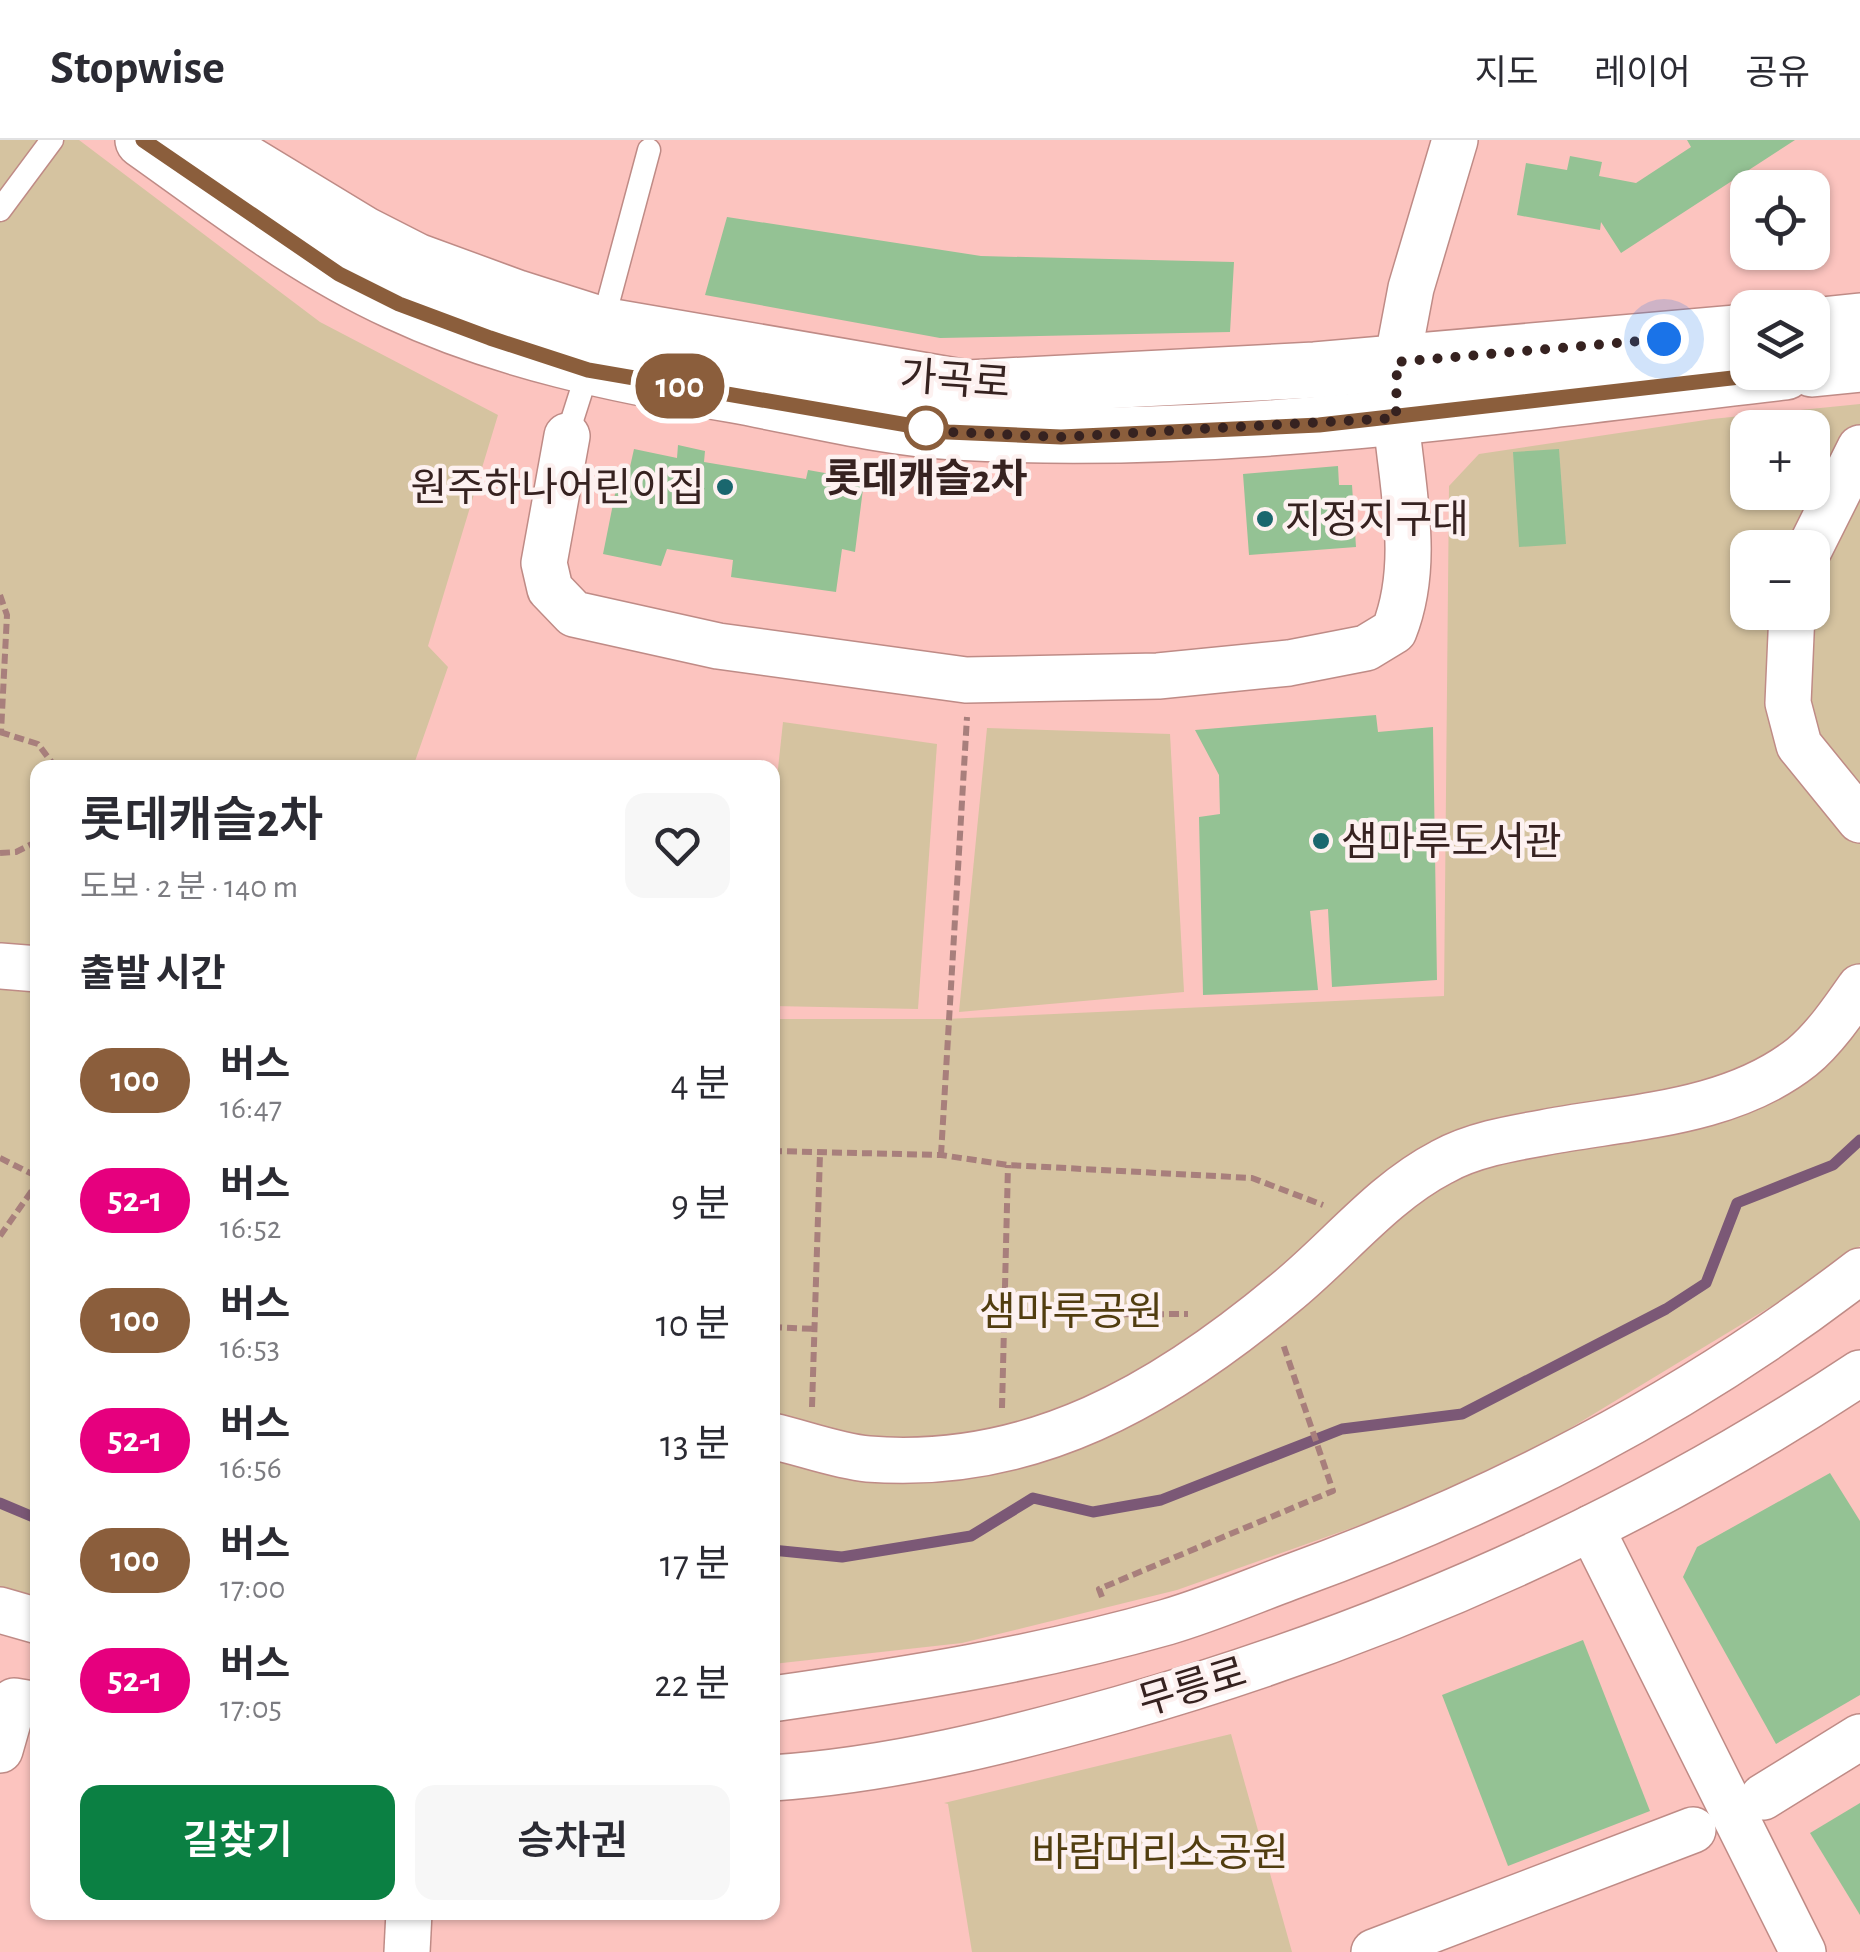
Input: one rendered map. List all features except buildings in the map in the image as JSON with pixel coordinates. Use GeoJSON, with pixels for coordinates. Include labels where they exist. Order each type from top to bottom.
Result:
{"type":"FeatureCollection","features":[{"type":"Feature","properties":{"kind":"street","name":"가곡로"},"geometry":{"type":"LineString","coordinates":[[143,140],[339,274],[417,311],[595,348],[948,432],[1061,437],[1396,418],[1730,379]]}},
{"type":"Feature","properties":{"kind":"street","name":"가곡로"},"geometry":{"type":"LineString","coordinates":[[208,140],[320,211],[595,348],[968,388],[1315,370],[1730,334]]}},
{"type":"Feature","properties":{"kind":"street"},"geometry":{"type":"LineString","coordinates":[[566,436],[544,562],[550,589],[574,614],[718,646],[966,680],[1158,676],[1289,664],[1366,648],[1394,631],[1403,610],[1410,560],[1396,418],[1397,362],[1411,288],[1455,140]]}},
{"type":"Feature","properties":{"kind":"street"},"geometry":{"type":"LineString","coordinates":[[1830,324],[1860,320]]}},
{"type":"Feature","properties":{"kind":"street"},"geometry":{"type":"LineString","coordinates":[[1830,368],[1860,364]]}},
{"type":"Feature","properties":{"kind":"street"},"geometry":{"type":"LineString","coordinates":[[1819,530],[1860,448]]}},
{"type":"Feature","properties":{"kind":"street"},"geometry":{"type":"LineString","coordinates":[[1791,630],[1788,702],[1799,746],[1860,820]]}},
{"type":"Feature","properties":{"kind":"street"},"geometry":{"type":"LineString","coordinates":[[0,966],[30,968]]}},
{"type":"Feature","properties":{"kind":"street"},"geometry":{"type":"LineString","coordinates":[[792,1440],[866,1458],[961,1458],[1043,1440],[1151,1393],[1258,1314],[1442,1161],[1509,1138],[1677,1111],[1741,1091],[1802,1056],[1860,987]]}},
{"type":"Feature","properties":{"kind":"street"},"geometry":{"type":"LineString","coordinates":[[780,1698],[952,1673],[1168,1622],[1393,1540],[1511,1489],[1604,1439],[1788,1326],[1860,1272]]}},
{"type":"Feature","properties":{"kind":"street","name":"무릉로"},"geometry":{"type":"LineString","coordinates":[[780,1777],[923,1759],[1170,1694],[1309,1650],[1522,1564],[1782,1425],[1860,1373]]}},
{"type":"Feature","properties":{"kind":"street"},"geometry":{"type":"LineString","coordinates":[[1591,1528],[1804,1952]]}},
{"type":"Feature","properties":{"kind":"street"},"geometry":{"type":"LineString","coordinates":[[0,1610],[30,1619]]}},
{"type":"Feature","properties":{"kind":"street"},"geometry":{"type":"LineString","coordinates":[[0,1750],[14,1700],[30,1703]]}},
{"type":"Feature","properties":{"kind":"street"},"geometry":{"type":"LineString","coordinates":[[1763,1797],[1860,1737]]}},
{"type":"Feature","properties":{"kind":"street"},"geometry":{"type":"LineString","coordinates":[[1374,1952],[1693,1830]]}},
{"type":"Feature","properties":{"kind":"street"},"geometry":{"type":"LineString","coordinates":[[408,1952],[409,1920]]}},
{"type":"Feature","properties":{"kind":"lane"},"geometry":{"type":"LineString","coordinates":[[0,210],[52,140]]}},
{"type":"Feature","properties":{"kind":"lane"},"geometry":{"type":"LineString","coordinates":[[566,436],[595,348],[649,150]]}},
{"type":"Feature","properties":{"kind":"path"},"geometry":{"type":"LineString","coordinates":[[0,595],[0,732],[38,744],[50,760]]}},
{"type":"Feature","properties":{"kind":"path"},"geometry":{"type":"LineString","coordinates":[[940,1155],[968,709]]}},
{"type":"Feature","properties":{"kind":"path"},"geometry":{"type":"LineString","coordinates":[[0,853],[16,852],[30,845]]}},
{"type":"Feature","properties":{"kind":"path"},"geometry":{"type":"LineString","coordinates":[[780,1152],[940,1155],[1008,1165],[1252,1178],[1366,1221]]}},
{"type":"Feature","properties":{"kind":"path"},"geometry":{"type":"LineString","coordinates":[[792,1440],[815,1329],[820,1154]]}},
{"type":"Feature","properties":{"kind":"path"},"geometry":{"type":"LineString","coordinates":[[0,1158],[30,1175]]}},
{"type":"Feature","properties":{"kind":"path"},"geometry":{"type":"LineString","coordinates":[[1001,1449],[1008,1165]]}},
{"type":"Feature","properties":{"kind":"path"},"geometry":{"type":"LineString","coordinates":[[0,1236],[30,1192]]}},
{"type":"Feature","properties":{"kind":"path"},"geometry":{"type":"LineString","coordinates":[[1004,1315],[1258,1314]]}},
{"type":"Feature","properties":{"kind":"path"},"geometry":{"type":"LineString","coordinates":[[780,1328],[815,1329]]}},
{"type":"Feature","properties":{"kind":"path"},"geometry":{"type":"LineString","coordinates":[[1106,1614],[1100,1589],[1333,1490],[1288,1359]]}},
{"type":"Feature","properties":{"kind":"green space"},"geometry":{"type":"Polygon","coordinates":[[[0,140],[79,140],[320,322],[498,415],[428,646],[448,667],[415,760],[30,760],[30,1605],[0,1598],[0,140]]]}},
{"type":"Feature","properties":{"kind":"green space","name":"샘마루공원"},"geometry":{"type":"Polygon","coordinates":[[[1860,404],[1860,1246],[1790,1295],[1554,1438],[1405,1509],[1177,1590],[962,1643],[780,1663],[780,1019],[946,1019],[1444,996],[1449,486],[1479,454],[1730,417],[1730,510],[1830,510],[1830,410],[1801,410],[1860,404]]]}},
{"type":"Feature","properties":{"kind":"green space"},"geometry":{"type":"Polygon","coordinates":[[[783,722],[937,744],[918,1009],[780,1006],[779,760],[783,722]]]}},
{"type":"Feature","properties":{"kind":"green space"},"geometry":{"type":"Polygon","coordinates":[[[987,728],[1170,734],[1184,992],[959,1012],[987,728]]]}},
{"type":"Feature","properties":{"kind":"green space","name":"바람머리소공원"},"geometry":{"type":"Polygon","coordinates":[[[1231,1734],[1292,1952],[972,1952],[948,1804],[944,1803],[1231,1734]]]}},
{"type":"Feature","properties":{"kind":"waterway"},"geometry":{"type":"LineString","coordinates":[[780,1551],[842,1557],[971,1536],[1033,1498],[1093,1512],[1161,1500],[1342,1429],[1462,1414],[1666,1309],[1706,1283],[1737,1203],[1833,1165],[1860,1140]]}},
{"type":"Feature","properties":{"kind":"waterway"},"geometry":{"type":"LineString","coordinates":[[0,1503],[30,1516]]}},
{"type":"Feature","properties":{"kind":"bus line","name":"100"},"geometry":{"type":"LineString","coordinates":[[143,140],[339,274],[399,304],[490,338],[588,370],[948,432],[1061,437],[1319,425],[1730,378]]}},
{"type":"Feature","properties":{"kind":"place","name":"롯데캐슬2차"},"geometry":{"type":"Point","coordinates":[926,428]}},
{"type":"Feature","properties":{"kind":"place","name":"원주하나어린이집"},"geometry":{"type":"Point","coordinates":[725,487]}},
{"type":"Feature","properties":{"kind":"place","name":"지정지구대"},"geometry":{"type":"Point","coordinates":[1265,519]}},
{"type":"Feature","properties":{"kind":"place","name":"샘마루도서관"},"geometry":{"type":"Point","coordinates":[1321,841]}},
{"type":"Feature","properties":{"kind":"route"},"geometry":{"type":"LineString","coordinates":[[926,428],[913,426],[948,432],[1061,437],[1396,418],[1397,362],[1664,339]]}}]}
